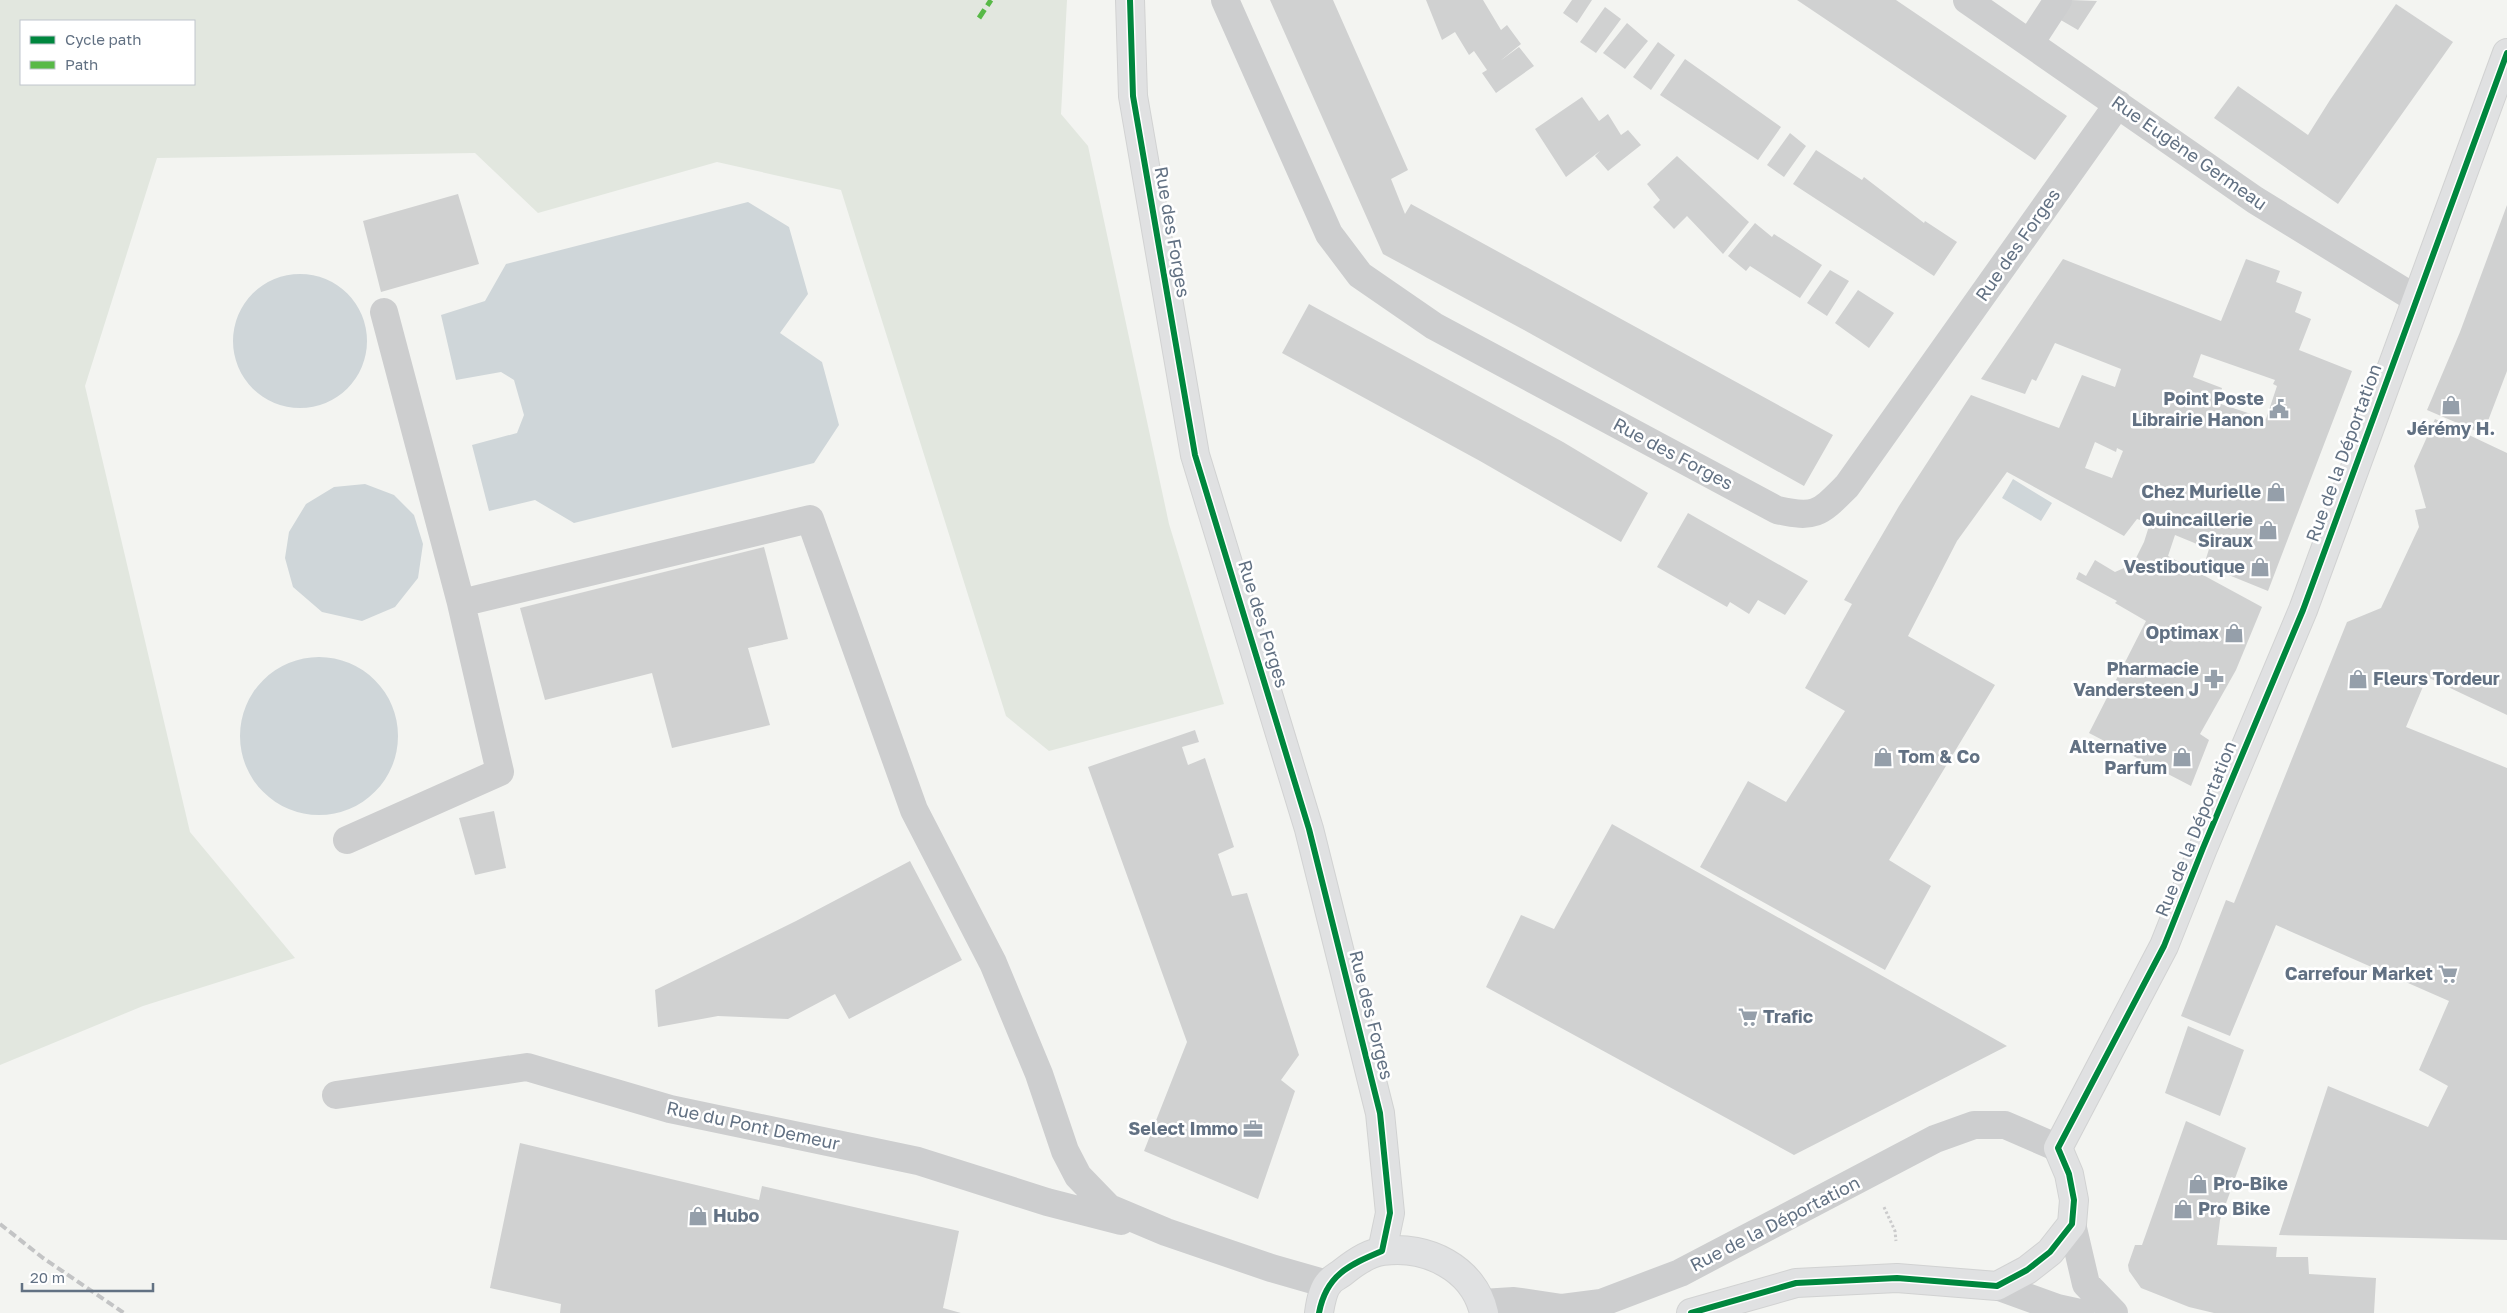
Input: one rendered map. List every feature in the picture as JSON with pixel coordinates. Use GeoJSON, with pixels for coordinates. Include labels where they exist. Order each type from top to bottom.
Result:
{"type":"FeatureCollection","features":[{"type":"Feature","properties":{"kind":"main road","name":"Rue des Forges"},"geometry":{"type":"LineString","coordinates":[[1130,0],[1133,96],[1195,454],[1310,829],[1380,1112],[1390,1213],[1382,1251]]}},
{"type":"Feature","properties":{"kind":"main road","name":"Rue de la Déportation"},"geometry":{"type":"LineString","coordinates":[[2058,1148],[2164,946],[2202,848],[2303,610],[2507,53]]}},
{"type":"Feature","properties":{"kind":"main road"},"geometry":{"type":"LineString","coordinates":[[1691,1313],[1796,1283],[1897,1278],[1997,1286],[2027,1270],[2050,1252],[2072,1224],[2074,1200],[2069,1174],[2058,1148]]}},
{"type":"Feature","properties":{"kind":"main road"},"geometry":{"type":"LineString","coordinates":[[1319,1313],[1328,1284],[1354,1263],[1382,1251],[1412,1250],[1442,1259],[1466,1278],[1483,1308]]}},
{"type":"Feature","properties":{"kind":"street","name":"Rue des Forges"},"geometry":{"type":"LineString","coordinates":[[1226,0],[1329,234],[1360,275],[1434,326],[1778,510],[1802,516],[1824,508],[1847,486],[2118,104]]}},
{"type":"Feature","properties":{"kind":"street","name":"Rue Eugène Germeau"},"geometry":{"type":"LineString","coordinates":[[1967,0],[2255,200],[2416,299]]}},
{"type":"Feature","properties":{"kind":"street"},"geometry":{"type":"LineString","coordinates":[[2030,43],[2058,0]]}},
{"type":"Feature","properties":{"kind":"street"},"geometry":{"type":"LineString","coordinates":[[347,840],[500,772],[460,603],[384,312]]}},
{"type":"Feature","properties":{"kind":"street","name":"Rue du Pont Demeur"},"geometry":{"type":"LineString","coordinates":[[460,603],[810,519],[914,810],[993,963],[1039,1074],[1065,1151],[1078,1176],[1108,1208],[1166,1232],[1271,1268],[1328,1284]]}},
{"type":"Feature","properties":{"kind":"street","name":"Rue du Pont Demeur"},"geometry":{"type":"LineString","coordinates":[[336,1095],[527,1067],[670,1110],[918,1161],[1048,1202],[1166,1232]]}},
{"type":"Feature","properties":{"kind":"street","name":"Rue de la Déportation"},"geometry":{"type":"LineString","coordinates":[[1483,1308],[1514,1301],[1562,1308],[1601,1303],[1680,1273],[1935,1140],[1974,1125],[2005,1126],[2058,1148]]}},
{"type":"Feature","properties":{"kind":"street"},"geometry":{"type":"LineString","coordinates":[[2072,1224],[2086,1284],[2114,1313]]}},
{"type":"Feature","properties":{"kind":"street"},"geometry":{"type":"LineString","coordinates":[[1997,1286],[2057,1308],[2080,1313]]}},
{"type":"Feature","properties":{"kind":"path"},"geometry":{"type":"LineString","coordinates":[[1868,1175],[1896,1231],[1897,1278]]}},
{"type":"Feature","properties":{"kind":"shaded area"},"geometry":{"type":"Polygon","coordinates":[[[0,0],[1067,0],[1061,114],[1088,146],[1169,524],[1224,704],[1049,751],[1006,716],[841,190],[717,162],[538,213],[475,153],[157,158],[85,386],[190,832],[295,958],[143,1006],[0,1065],[0,0]]]}},
{"type":"Feature","properties":{"kind":"shaded area"},"geometry":{"type":"Polygon","coordinates":[[[748,202],[789,227],[808,294],[780,333],[822,362],[839,425],[814,463],[574,523],[535,500],[489,511],[472,445],[517,433],[524,415],[514,380],[501,372],[456,380],[441,315],[485,301],[506,264],[748,202]]]}},
{"type":"Feature","properties":{"kind":"shaded area"},"geometry":{"type":"Polygon","coordinates":[[[300,274],[326,279],[348,293],[362,315],[367,341],[362,367],[348,389],[326,403],[300,408],[274,403],[252,389],[238,367],[233,341],[238,315],[252,293],[274,279],[300,274]]]}},
{"type":"Feature","properties":{"kind":"shaded area"},"geometry":{"type":"Polygon","coordinates":[[[2013,479],[2052,503],[2041,521],[2002,498],[2013,479]]]}},
{"type":"Feature","properties":{"kind":"shaded area"},"geometry":{"type":"Polygon","coordinates":[[[365,484],[394,495],[414,515],[423,544],[418,578],[395,607],[362,621],[322,612],[293,587],[285,558],[289,532],[306,504],[334,487],[365,484]]]}},
{"type":"Feature","properties":{"kind":"shaded area"},"geometry":{"type":"Polygon","coordinates":[[[319,657],[349,663],[375,680],[392,706],[398,736],[392,766],[375,792],[349,809],[319,815],[289,809],[263,792],[246,766],[240,736],[246,706],[263,680],[289,663],[319,657]]]}},
{"type":"Feature","properties":{"kind":"building"},"geometry":{"type":"Polygon","coordinates":[[[1270,0],[1333,0],[1408,170],[1391,179],[1405,214],[1411,204],[1833,435],[1804,486],[1383,254],[1270,0]]]}},
{"type":"Feature","properties":{"kind":"building"},"geometry":{"type":"Polygon","coordinates":[[[1426,0],[1483,0],[1501,30],[1507,25],[1521,44],[1500,61],[1519,47],[1534,66],[1496,93],[1482,73],[1487,70],[1474,51],[1469,55],[1455,32],[1442,40],[1426,0]]]}},
{"type":"Feature","properties":{"kind":"building"},"geometry":{"type":"Polygon","coordinates":[[[1572,0],[1592,0],[1577,23],[1563,13],[1572,0]]]}},
{"type":"Feature","properties":{"kind":"building"},"geometry":{"type":"Polygon","coordinates":[[[1797,0],[1896,0],[2067,116],[2035,160],[1797,0]]]}},
{"type":"Feature","properties":{"kind":"building"},"geometry":{"type":"Polygon","coordinates":[[[2071,0],[2097,1],[2078,30],[2059,19],[2071,0]]]}},
{"type":"Feature","properties":{"kind":"building"},"geometry":{"type":"Polygon","coordinates":[[[2396,4],[2453,42],[2338,204],[2214,118],[2238,86],[2308,135],[2396,4]]]}},
{"type":"Feature","properties":{"kind":"building"},"geometry":{"type":"Polygon","coordinates":[[[1605,7],[1621,19],[1596,53],[1580,42],[1605,7]]]}},
{"type":"Feature","properties":{"kind":"building"},"geometry":{"type":"Polygon","coordinates":[[[1627,23],[1648,41],[1625,69],[1603,53],[1627,23]]]}},
{"type":"Feature","properties":{"kind":"building"},"geometry":{"type":"Polygon","coordinates":[[[1658,42],[1675,55],[1651,90],[1633,77],[1658,42]]]}},
{"type":"Feature","properties":{"kind":"building"},"geometry":{"type":"Polygon","coordinates":[[[1685,59],[1781,127],[1758,160],[1660,95],[1685,59]]]}},
{"type":"Feature","properties":{"kind":"building"},"geometry":{"type":"Polygon","coordinates":[[[1582,97],[1599,121],[1608,114],[1621,135],[1628,130],[1641,145],[1608,171],[1595,156],[1600,151],[1566,177],[1535,129],[1582,97]]]}},
{"type":"Feature","properties":{"kind":"building"},"geometry":{"type":"Polygon","coordinates":[[[1790,133],[1806,146],[1784,177],[1767,165],[1790,133]]]}},
{"type":"Feature","properties":{"kind":"building"},"geometry":{"type":"Polygon","coordinates":[[[1816,150],[1862,180],[1864,177],[1924,223],[1925,221],[1957,242],[1934,276],[1793,184],[1816,150]]]}},
{"type":"Feature","properties":{"kind":"building"},"geometry":{"type":"Polygon","coordinates":[[[1677,156],[1749,222],[1723,254],[1687,216],[1674,229],[1653,207],[1660,200],[1647,184],[1677,156]]]}},
{"type":"Feature","properties":{"kind":"building"},"geometry":{"type":"Polygon","coordinates":[[[458,194],[479,264],[381,292],[363,221],[458,194]]]}},
{"type":"Feature","properties":{"kind":"building"},"geometry":{"type":"Polygon","coordinates":[[[2507,205],[2507,371],[2483,434],[2427,410],[2460,332],[2507,205]]]}},
{"type":"Feature","properties":{"kind":"building"},"geometry":{"type":"Polygon","coordinates":[[[1755,223],[1772,237],[1774,234],[1822,265],[1800,298],[1750,266],[1746,271],[1728,256],[1755,223]]]}},
{"type":"Feature","properties":{"kind":"building"},"geometry":{"type":"Polygon","coordinates":[[[2063,259],[2221,321],[2246,259],[2280,271],[2276,282],[2302,292],[2295,312],[2311,319],[2299,350],[2352,371],[2268,591],[2204,565],[2209,549],[2175,535],[2168,556],[2262,607],[2236,670],[2200,734],[2209,740],[2191,786],[2089,733],[2146,621],[2115,603],[2117,601],[2076,579],[2079,572],[2086,576],[2095,560],[2115,572],[2133,564],[2144,542],[2150,523],[2137,519],[2124,536],[2007,472],[1957,541],[1908,636],[1995,685],[1889,860],[1931,886],[1885,970],[1700,867],[1748,781],[1786,802],[1845,711],[1805,688],[1852,604],[1844,600],[1899,506],[1971,395],[2059,428],[2082,375],[2115,387],[2121,369],[2055,343],[2036,381],[2032,379],[2025,394],[1981,379],[2063,259]],[[2201,354],[2193,377],[2222,388],[2218,403],[2266,419],[2277,386],[2273,384],[2275,380],[2201,354]],[[2095,442],[2085,468],[2112,478],[2123,451],[2117,448],[2116,452],[2095,442]]]}},
{"type":"Feature","properties":{"kind":"building"},"geometry":{"type":"Polygon","coordinates":[[[1830,270],[1849,281],[1827,316],[1807,303],[1830,270]]]}},
{"type":"Feature","properties":{"kind":"building"},"geometry":{"type":"Polygon","coordinates":[[[1858,290],[1894,313],[1869,348],[1835,323],[1858,290]]]}},
{"type":"Feature","properties":{"kind":"building"},"geometry":{"type":"Polygon","coordinates":[[[1309,304],[1563,442],[1648,493],[1621,542],[1480,461],[1282,353],[1309,304]]]}},
{"type":"Feature","properties":{"kind":"building","name":"Carrefour Market"},"geometry":{"type":"Polygon","coordinates":[[[2435,419],[2507,453],[2507,715],[2427,677],[2406,727],[2507,768],[2507,1240],[2279,1235],[2328,1086],[2428,1127],[2448,1086],[2419,1070],[2449,1001],[2276,925],[2230,1036],[2181,1016],[2226,900],[2234,903],[2347,622],[2381,608],[2419,527],[2415,510],[2426,508],[2414,466],[2435,419]]]}},
{"type":"Feature","properties":{"kind":"building"},"geometry":{"type":"Polygon","coordinates":[[[1688,513],[1808,581],[1785,615],[1758,600],[1749,614],[1730,602],[1727,607],[1657,567],[1688,513]]]}},
{"type":"Feature","properties":{"kind":"building"},"geometry":{"type":"Polygon","coordinates":[[[764,547],[788,639],[748,648],[770,725],[672,748],[652,673],[545,700],[520,608],[764,547]]]}},
{"type":"Feature","properties":{"kind":"building"},"geometry":{"type":"Polygon","coordinates":[[[1195,730],[1199,742],[1182,747],[1188,765],[1205,758],[1234,847],[1218,854],[1232,896],[1247,893],[1299,1055],[1281,1080],[1295,1091],[1258,1199],[1144,1151],[1187,1042],[1088,767],[1195,730]]]}},
{"type":"Feature","properties":{"kind":"building"},"geometry":{"type":"Polygon","coordinates":[[[494,811],[506,868],[475,875],[459,818],[494,811]]]}},
{"type":"Feature","properties":{"kind":"building","name":"Trafic"},"geometry":{"type":"Polygon","coordinates":[[[1612,824],[2007,1046],[1794,1155],[1486,987],[1521,915],[1554,929],[1612,824]]]}},
{"type":"Feature","properties":{"kind":"building"},"geometry":{"type":"Polygon","coordinates":[[[910,861],[962,960],[849,1019],[835,994],[788,1019],[718,1016],[658,1027],[655,990],[796,921],[910,861]]]}},
{"type":"Feature","properties":{"kind":"building"},"geometry":{"type":"Polygon","coordinates":[[[2188,1026],[2244,1050],[2220,1116],[2165,1093],[2188,1026]]]}},
{"type":"Feature","properties":{"kind":"building"},"geometry":{"type":"Polygon","coordinates":[[[2186,1121],[2246,1148],[2220,1220],[2217,1245],[2277,1247],[2276,1257],[2308,1257],[2309,1274],[2376,1278],[2374,1313],[2214,1313],[2189,1307],[2141,1288],[2129,1271],[2128,1265],[2135,1245],[2142,1245],[2186,1121]]]}},
{"type":"Feature","properties":{"kind":"building","name":"Hubo"},"geometry":{"type":"Polygon","coordinates":[[[520,1143],[759,1200],[762,1186],[959,1231],[943,1308],[961,1313],[560,1313],[561,1304],[490,1288],[520,1143]]]}},
{"type":"Feature","properties":{"kind":"railway"},"geometry":{"type":"LineString","coordinates":[[0,1224],[43,1258],[124,1313]]}},
{"type":"Feature","properties":{"kind":"marked path"},"geometry":{"type":"LineString","coordinates":[[979,18],[991,0]]}},
{"type":"Feature","properties":{"kind":"cycle path"},"geometry":{"type":"LineString","coordinates":[[1130,0],[1133,96],[1195,455],[1309,829],[1380,1113],[1390,1213],[1382,1251],[1359,1261],[1333,1280],[1322,1300],[1319,1313]]}},
{"type":"Feature","properties":{"kind":"cycle path"},"geometry":{"type":"LineString","coordinates":[[1691,1313],[1796,1283],[1897,1278],[1997,1286],[2027,1270],[2050,1252],[2072,1224],[2074,1200],[2069,1174],[2058,1148],[2164,946],[2303,610],[2507,53]]}},
{"type":"Feature","properties":{"kind":"place","name":"Jérémy H."},"geometry":{"type":"Point","coordinates":[2451,405]}},
{"type":"Feature","properties":{"kind":"place","name":"Point Poste Librairie Hanon"},"geometry":{"type":"Point","coordinates":[2279,409]}},
{"type":"Feature","properties":{"kind":"place","name":"Chez Murielle"},"geometry":{"type":"Point","coordinates":[2276,492]}},
{"type":"Feature","properties":{"kind":"place","name":"Quincaillerie Siraux"},"geometry":{"type":"Point","coordinates":[2268,530]}},
{"type":"Feature","properties":{"kind":"place","name":"Vestiboutique"},"geometry":{"type":"Point","coordinates":[2260,567]}},
{"type":"Feature","properties":{"kind":"place","name":"Optimax"},"geometry":{"type":"Point","coordinates":[2234,633]}},
{"type":"Feature","properties":{"kind":"place","name":"Pharmacie Vandersteen J"},"geometry":{"type":"Point","coordinates":[2214,679]}},
{"type":"Feature","properties":{"kind":"place","name":"Fleurs Tordeur"},"geometry":{"type":"Point","coordinates":[2358,679]}},
{"type":"Feature","properties":{"kind":"place","name":"Tom & Co"},"geometry":{"type":"Point","coordinates":[1883,757]}},
{"type":"Feature","properties":{"kind":"place","name":"Alternative Parfum"},"geometry":{"type":"Point","coordinates":[2182,757]}},
{"type":"Feature","properties":{"kind":"place","name":"Carrefour Market"},"geometry":{"type":"Point","coordinates":[2448,974]}},
{"type":"Feature","properties":{"kind":"place","name":"Trafic"},"geometry":{"type":"Point","coordinates":[1748,1017]}},
{"type":"Feature","properties":{"kind":"place","name":"Select Immo"},"geometry":{"type":"Point","coordinates":[1253,1129]}},
{"type":"Feature","properties":{"kind":"place","name":"Pro-Bike"},"geometry":{"type":"Point","coordinates":[2198,1184]}},
{"type":"Feature","properties":{"kind":"place","name":"Pro Bike"},"geometry":{"type":"Point","coordinates":[2183,1209]}},
{"type":"Feature","properties":{"kind":"place","name":"Hubo"},"geometry":{"type":"Point","coordinates":[698,1216]}}]}
